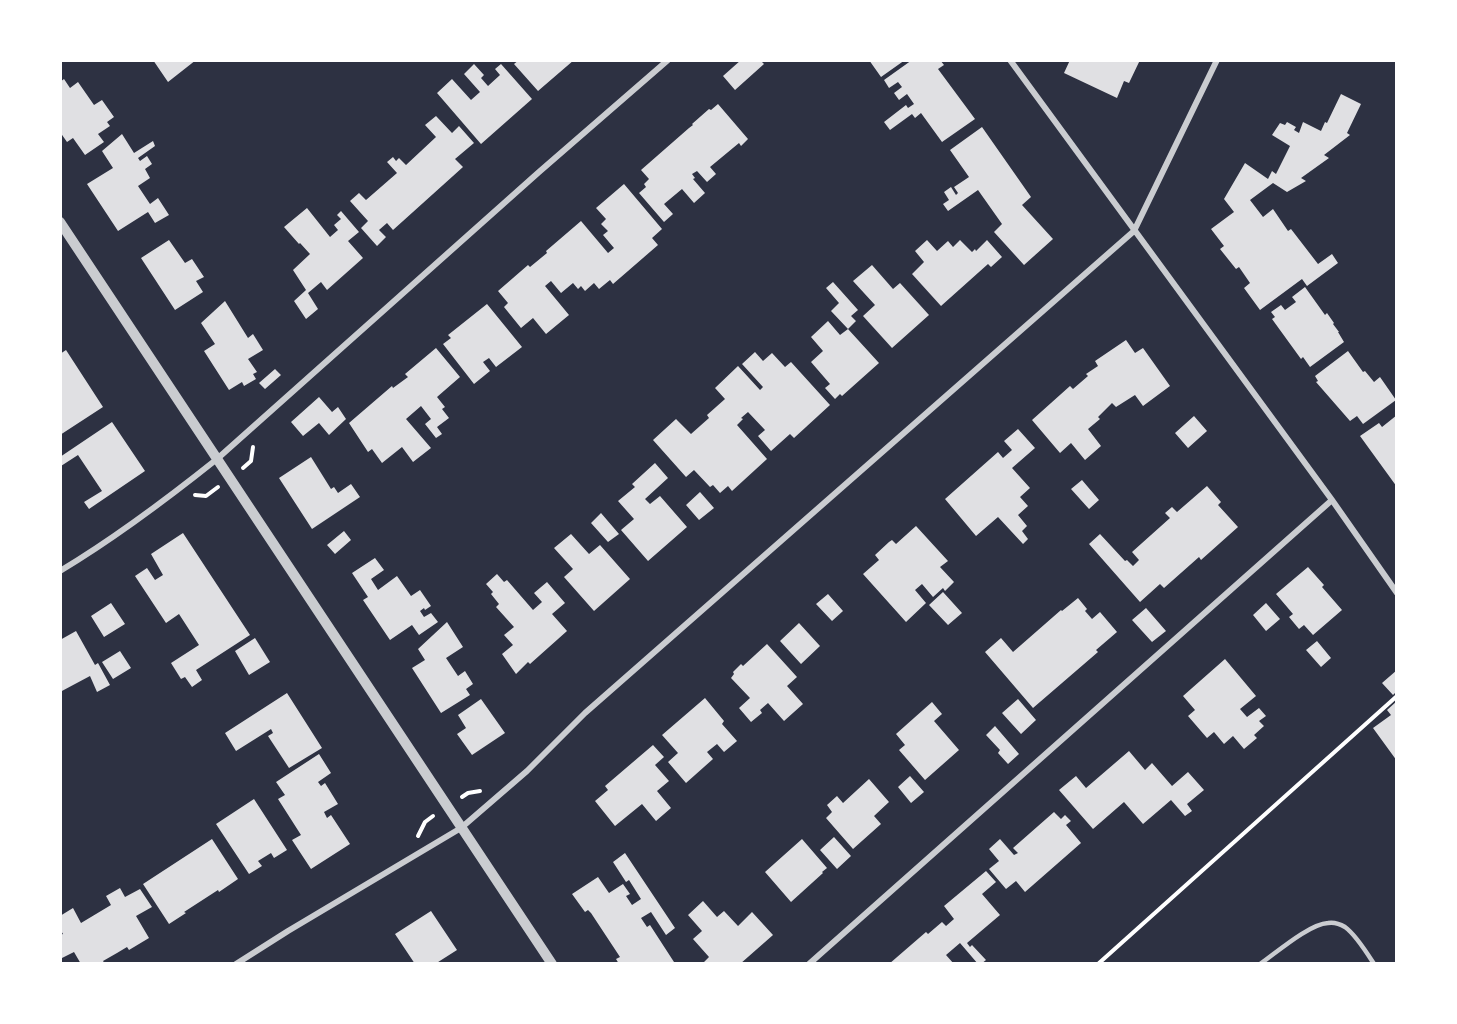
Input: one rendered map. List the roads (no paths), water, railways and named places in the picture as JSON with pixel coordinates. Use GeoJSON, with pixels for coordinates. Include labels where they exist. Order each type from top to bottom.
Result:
{"type":"FeatureCollection","features":[{"type":"Feature","properties":{"kind":"street"},"geometry":{"type":"LineString","coordinates":[[60,571],[174,494],[217,459],[668,60]]}},
{"type":"Feature","properties":{"kind":"street"},"geometry":{"type":"LineString","coordinates":[[1010,60],[1397,592]]}},
{"type":"Feature","properties":{"kind":"street"},"geometry":{"type":"LineString","coordinates":[[236,964],[461,828],[527,771],[585,713],[1134,231],[1217,60]]}},
{"type":"Feature","properties":{"kind":"street"},"geometry":{"type":"LineString","coordinates":[[60,222],[552,964]]}},
{"type":"Feature","properties":{"kind":"street"},"geometry":{"type":"LineString","coordinates":[[809,964],[1332,500]]}},
{"type":"Feature","properties":{"kind":"lane"},"geometry":{"type":"LineString","coordinates":[[1260,964],[1319,924],[1328,922],[1337,923],[1350,931],[1374,964]]}}]}
